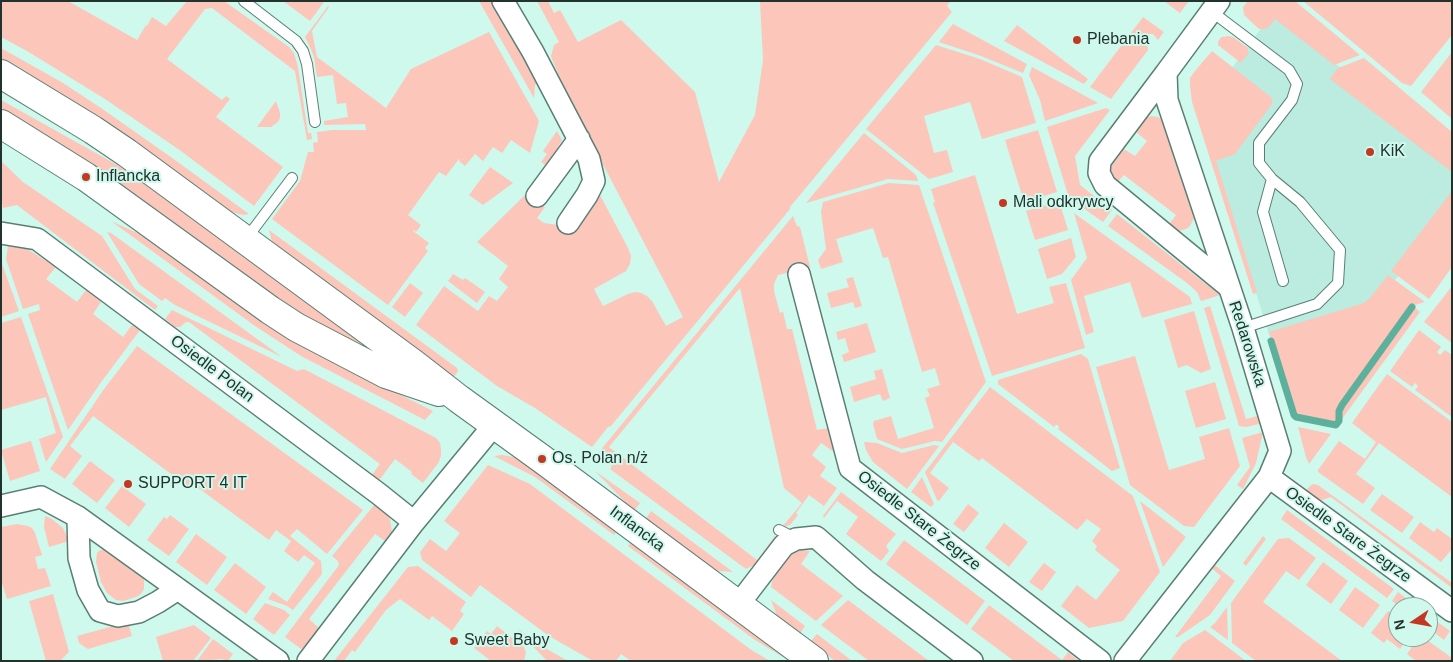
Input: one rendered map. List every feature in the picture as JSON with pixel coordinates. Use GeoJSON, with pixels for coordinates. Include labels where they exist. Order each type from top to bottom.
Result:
{"type":"FeatureCollection","features":[{"type":"Feature","properties":{"kind":"street"},"geometry":{"type":"LineString","coordinates":[[504,1],[590,159],[594,181],[568,223]]}},
{"type":"Feature","properties":{"kind":"street"},"geometry":{"type":"LineString","coordinates":[[1215,6],[1100,161],[1099,173],[1105,185],[1229,287]]}},
{"type":"Feature","properties":{"kind":"street","name":"Redarowska"},"geometry":{"type":"LineString","coordinates":[[1125,661],[1269,477],[1280,451],[1243,328],[1168,100],[1166,72]]}},
{"type":"Feature","properties":{"kind":"street","name":"Inflancka"},"geometry":{"type":"LineString","coordinates":[[1,74],[93,130],[245,239],[814,661]]}},
{"type":"Feature","properties":{"kind":"street","name":"Inflancka"},"geometry":{"type":"LineString","coordinates":[[1,124],[86,178],[296,328],[386,374],[459,399]]}},
{"type":"Feature","properties":{"kind":"street"},"geometry":{"type":"LineString","coordinates":[[537,196],[579,139]]}},
{"type":"Feature","properties":{"kind":"street","name":"Osiedle Polan"},"geometry":{"type":"LineString","coordinates":[[1,233],[37,239],[414,522]]}},
{"type":"Feature","properties":{"kind":"street","name":"Osiedle Stare Żegrze"},"geometry":{"type":"LineString","coordinates":[[799,274],[850,468],[1100,661]]}},
{"type":"Feature","properties":{"kind":"street"},"geometry":{"type":"LineString","coordinates":[[308,661],[414,522],[494,425]]}},
{"type":"Feature","properties":{"kind":"street","name":"Osiedle Stare Żegrze"},"geometry":{"type":"LineString","coordinates":[[1269,477],[1452,610]]}},
{"type":"Feature","properties":{"kind":"street"},"geometry":{"type":"LineString","coordinates":[[1,506],[41,496],[78,517],[278,661]]}},
{"type":"Feature","properties":{"kind":"street"},"geometry":{"type":"LineString","coordinates":[[78,517],[79,558],[88,590],[100,612],[118,616],[138,612],[178,589]]}},
{"type":"Feature","properties":{"kind":"street"},"geometry":{"type":"LineString","coordinates":[[738,605],[784,545],[788,534],[816,537],[865,580],[972,661]]}},
{"type":"Feature","properties":{"kind":"lane"},"geometry":{"type":"LineString","coordinates":[[244,1],[296,41],[303,51],[315,122]]}},
{"type":"Feature","properties":{"kind":"lane"},"geometry":{"type":"LineString","coordinates":[[1215,6],[1289,70],[1296,84],[1292,100],[1259,143],[1259,164],[1272,179],[1300,202],[1340,250],[1338,283],[1317,304],[1243,328]]}},
{"type":"Feature","properties":{"kind":"lane"},"geometry":{"type":"LineString","coordinates":[[245,239],[292,178]]}},
{"type":"Feature","properties":{"kind":"lane"},"geometry":{"type":"LineString","coordinates":[[1272,179],[1263,212],[1283,281]]}},
{"type":"Feature","properties":{"kind":"shaded area"},"geometry":{"type":"Polygon","coordinates":[[[1,1],[68,1],[137,40],[152,17],[166,26],[187,1],[224,1],[289,47],[294,53],[298,67],[308,133],[311,133],[312,139],[307,140],[295,71],[212,8],[205,9],[167,59],[222,100],[226,96],[230,99],[216,117],[283,167],[254,206],[181,151],[105,99],[1,37],[1,1]]]}},
{"type":"Feature","properties":{"kind":"shaded area"},"geometry":{"type":"Polygon","coordinates":[[[283,1],[322,1],[324,2],[310,21],[283,1]]]}},
{"type":"Feature","properties":{"kind":"shaded area"},"geometry":{"type":"Polygon","coordinates":[[[479,1],[498,1],[540,82],[535,85],[534,98],[479,1]]]}},
{"type":"Feature","properties":{"kind":"shaded area"},"geometry":{"type":"Polygon","coordinates":[[[537,1],[548,1],[554,13],[560,10],[578,42],[621,20],[695,92],[719,182],[755,115],[763,60],[760,1],[950,1],[947,6],[952,12],[592,447],[535,408],[497,386],[416,325],[444,286],[478,311],[489,296],[497,301],[508,287],[499,279],[508,266],[477,242],[526,194],[545,207],[537,218],[544,223],[576,229],[600,195],[631,256],[630,264],[626,271],[594,289],[603,306],[635,292],[647,296],[652,301],[666,326],[683,317],[566,94],[551,56],[554,45],[559,42],[537,1]]]}},
{"type":"Feature","properties":{"kind":"shaded area"},"geometry":{"type":"Polygon","coordinates":[[[1164,1],[1189,1],[1180,13],[1164,1]]]}},
{"type":"Feature","properties":{"kind":"shaded area"},"geometry":{"type":"Polygon","coordinates":[[[1248,1],[1295,1],[1360,55],[1334,65],[1275,19],[1268,28],[1259,29],[1244,15],[1243,7],[1248,1]]]}},
{"type":"Feature","properties":{"kind":"shaded area"},"geometry":{"type":"Polygon","coordinates":[[[1303,1],[1452,1],[1452,35],[1411,86],[1402,83],[1303,1]]]}},
{"type":"Feature","properties":{"kind":"shaded area"},"geometry":{"type":"Polygon","coordinates":[[[328,6],[312,31],[317,57],[386,108],[411,69],[489,32],[539,121],[530,153],[511,140],[502,153],[493,147],[483,161],[475,154],[465,166],[459,159],[446,176],[439,172],[408,215],[421,225],[416,232],[413,231],[429,243],[425,248],[428,251],[388,305],[272,219],[300,181],[308,152],[314,152],[313,143],[318,142],[317,132],[366,130],[365,124],[324,125],[324,121],[348,117],[346,103],[337,104],[333,75],[317,77],[314,57],[305,37],[328,6]]]}},
{"type":"Feature","properties":{"kind":"shaded area"},"geometry":{"type":"Polygon","coordinates":[[[1271,15],[1422,129],[1452,160],[1452,205],[1373,309],[1271,341],[1214,157],[1232,68],[1271,15]]]}},
{"type":"Feature","properties":{"kind":"shaded area"},"geometry":{"type":"Polygon","coordinates":[[[1143,17],[1164,32],[1158,40],[1153,34],[1148,34],[1148,50],[1111,99],[1090,87],[1143,17]]]}},
{"type":"Feature","properties":{"kind":"shaded area"},"geometry":{"type":"Polygon","coordinates":[[[953,24],[1027,64],[1023,73],[939,42],[953,24]]]}},
{"type":"Feature","properties":{"kind":"shaded area"},"geometry":{"type":"Polygon","coordinates":[[[1017,25],[1088,79],[1084,84],[1004,41],[1017,25]]]}},
{"type":"Feature","properties":{"kind":"shaded area"},"geometry":{"type":"Polygon","coordinates":[[[1229,36],[1248,48],[1248,54],[1241,63],[1218,45],[1221,37],[1229,36]]]}},
{"type":"Feature","properties":{"kind":"shaded area"},"geometry":{"type":"Polygon","coordinates":[[[936,45],[980,59],[1022,77],[1036,123],[982,139],[970,102],[924,116],[934,153],[947,150],[953,172],[929,179],[866,129],[936,45]]]}},
{"type":"Feature","properties":{"kind":"shaded area"},"geometry":{"type":"Polygon","coordinates":[[[1,48],[63,83],[101,108],[249,214],[243,215],[227,211],[16,68],[1,60],[1,48]]]}},
{"type":"Feature","properties":{"kind":"shaded area"},"geometry":{"type":"Polygon","coordinates":[[[1212,51],[1272,98],[1272,104],[1235,154],[1216,161],[1257,293],[1253,294],[1192,102],[1190,78],[1212,51]]]}},
{"type":"Feature","properties":{"kind":"shaded area"},"geometry":{"type":"Polygon","coordinates":[[[1452,52],[1452,119],[1421,92],[1452,52]]]}},
{"type":"Feature","properties":{"kind":"shaded area"},"geometry":{"type":"Polygon","coordinates":[[[1364,58],[1452,132],[1452,172],[1330,79],[1338,68],[1364,58]]]}},
{"type":"Feature","properties":{"kind":"shaded area"},"geometry":{"type":"Polygon","coordinates":[[[1032,67],[1098,103],[1045,121],[1040,100],[1029,75],[1032,67]]]}},
{"type":"Feature","properties":{"kind":"shaded area"},"geometry":{"type":"Polygon","coordinates":[[[1,100],[144,180],[369,346],[369,349],[366,350],[303,318],[21,121],[1,109],[1,100]]]}},
{"type":"Feature","properties":{"kind":"shaded area"},"geometry":{"type":"Polygon","coordinates":[[[276,101],[280,113],[278,122],[271,127],[257,127],[276,101]]]}},
{"type":"Feature","properties":{"kind":"shaded area"},"geometry":{"type":"Polygon","coordinates":[[[1106,108],[1110,110],[1075,156],[1080,185],[1112,210],[1103,222],[1069,198],[1047,127],[1106,108]]]}},
{"type":"Feature","properties":{"kind":"shaded area"},"geometry":{"type":"Polygon","coordinates":[[[1151,116],[1165,121],[1196,214],[1190,226],[1179,231],[1167,227],[1176,215],[1124,175],[1114,186],[1109,174],[1110,168],[1124,149],[1135,156],[1147,141],[1136,132],[1146,118],[1151,116]]]}},
{"type":"Feature","properties":{"kind":"shaded area"},"geometry":{"type":"Polygon","coordinates":[[[1038,130],[1057,192],[1024,202],[1005,140],[1038,130]]]}},
{"type":"Feature","properties":{"kind":"shaded area"},"geometry":{"type":"Polygon","coordinates":[[[557,131],[562,140],[547,166],[541,162],[547,154],[543,151],[557,131]]]}},
{"type":"Feature","properties":{"kind":"shaded area"},"geometry":{"type":"Polygon","coordinates":[[[864,133],[916,175],[918,181],[888,179],[806,203],[864,133]]]}},
{"type":"Feature","properties":{"kind":"shaded area"},"geometry":{"type":"Polygon","coordinates":[[[1,161],[23,182],[102,236],[135,289],[158,306],[155,310],[17,205],[3,208],[1,198],[1,161]]]}},
{"type":"Feature","properties":{"kind":"shaded area"},"geometry":{"type":"Polygon","coordinates":[[[490,167],[513,183],[483,205],[469,195],[490,167]]]}},
{"type":"Feature","properties":{"kind":"shaded area"},"geometry":{"type":"Polygon","coordinates":[[[975,175],[1017,314],[1054,303],[1049,287],[1066,283],[1085,348],[992,376],[933,203],[935,202],[931,189],[975,175]]]}},
{"type":"Feature","properties":{"kind":"shaded area"},"geometry":{"type":"Polygon","coordinates":[[[889,183],[919,185],[986,382],[942,442],[935,441],[902,449],[877,439],[874,421],[891,416],[898,439],[934,428],[925,398],[930,396],[927,389],[940,385],[935,368],[922,372],[888,257],[883,258],[873,228],[836,239],[843,262],[821,269],[818,260],[826,249],[821,212],[823,202],[889,183]]]}},
{"type":"Feature","properties":{"kind":"shaded area"},"geometry":{"type":"Polygon","coordinates":[[[1452,191],[1452,267],[1429,299],[1391,271],[1452,191]]]}},
{"type":"Feature","properties":{"kind":"shaded area"},"geometry":{"type":"Polygon","coordinates":[[[1059,201],[1068,230],[1035,240],[1026,211],[1059,201]]]}},
{"type":"Feature","properties":{"kind":"shaded area"},"geometry":{"type":"Polygon","coordinates":[[[1074,213],[1190,297],[1192,304],[1142,318],[1130,282],[1084,296],[1094,332],[1086,335],[1071,280],[1087,258],[1074,213]]]}},
{"type":"Feature","properties":{"kind":"shaded area"},"geometry":{"type":"Polygon","coordinates":[[[1117,214],[1220,295],[1201,301],[1197,292],[1187,283],[1108,226],[1117,214]]]}},
{"type":"Feature","properties":{"kind":"shaded area"},"geometry":{"type":"Polygon","coordinates":[[[793,216],[797,226],[800,227],[810,267],[778,275],[774,284],[774,291],[780,313],[783,312],[787,329],[792,329],[817,430],[828,428],[834,452],[821,443],[812,455],[826,467],[820,476],[837,488],[824,506],[809,495],[796,513],[798,515],[791,524],[783,526],[802,503],[784,488],[740,288],[609,447],[757,560],[775,536],[775,540],[765,557],[746,569],[610,469],[613,463],[599,452],[793,216]]]}},
{"type":"Feature","properties":{"kind":"shaded area"},"geometry":{"type":"Polygon","coordinates":[[[111,221],[148,238],[305,347],[433,411],[425,420],[301,356],[255,326],[111,221]]]}},
{"type":"Feature","properties":{"kind":"shaded area"},"geometry":{"type":"Polygon","coordinates":[[[269,230],[457,368],[458,371],[453,378],[277,248],[272,242],[269,230]]]}},
{"type":"Feature","properties":{"kind":"shaded area"},"geometry":{"type":"Polygon","coordinates":[[[107,232],[111,233],[282,357],[175,305],[165,298],[162,301],[139,284],[107,232]]]}},
{"type":"Feature","properties":{"kind":"shaded area"},"geometry":{"type":"Polygon","coordinates":[[[1071,238],[1076,257],[1062,274],[1047,279],[1038,249],[1071,238]]]}},
{"type":"Feature","properties":{"kind":"shaded area"},"geometry":{"type":"Polygon","coordinates":[[[8,246],[27,249],[56,267],[46,279],[77,302],[86,290],[101,302],[93,314],[123,337],[132,325],[140,330],[68,430],[28,314],[40,310],[39,304],[23,309],[6,259],[8,246]]]}},
{"type":"Feature","properties":{"kind":"shaded area"},"geometry":{"type":"Polygon","coordinates":[[[1,261],[19,311],[1,317],[1,261]]]}},
{"type":"Feature","properties":{"kind":"shaded area"},"geometry":{"type":"Polygon","coordinates":[[[453,274],[463,280],[465,278],[485,292],[477,303],[448,281],[453,274]]]}},
{"type":"Feature","properties":{"kind":"shaded area"},"geometry":{"type":"Polygon","coordinates":[[[1388,275],[1425,302],[1411,306],[1339,404],[1338,419],[1335,423],[1296,415],[1269,332],[1364,303],[1388,275]]]}},
{"type":"Feature","properties":{"kind":"shaded area"},"geometry":{"type":"Polygon","coordinates":[[[853,277],[862,306],[855,308],[853,302],[831,308],[827,293],[849,287],[846,279],[853,277]]]}},
{"type":"Feature","properties":{"kind":"shaded area"},"geometry":{"type":"Polygon","coordinates":[[[410,283],[423,293],[405,317],[392,307],[410,283]]]}},
{"type":"Feature","properties":{"kind":"shaded area"},"geometry":{"type":"Polygon","coordinates":[[[1452,286],[1452,343],[1424,322],[1452,286]]]}},
{"type":"Feature","properties":{"kind":"shaded area"},"geometry":{"type":"Polygon","coordinates":[[[1210,306],[1246,419],[1261,415],[1263,423],[1246,427],[1239,426],[1204,308],[1210,306]]]}},
{"type":"Feature","properties":{"kind":"shaded area"},"geometry":{"type":"Polygon","coordinates":[[[1414,307],[1420,312],[1342,419],[1343,406],[1414,307]]]}},
{"type":"Feature","properties":{"kind":"shaded area"},"geometry":{"type":"Polygon","coordinates":[[[172,310],[297,371],[304,369],[436,438],[440,443],[441,449],[439,462],[423,483],[395,459],[378,482],[371,476],[380,464],[189,322],[180,327],[175,327],[165,319],[172,310]]]}},
{"type":"Feature","properties":{"kind":"shaded area"},"geometry":{"type":"Polygon","coordinates":[[[1194,311],[1211,369],[1201,373],[1187,365],[1178,368],[1164,320],[1194,311]]]}},
{"type":"Feature","properties":{"kind":"shaded area"},"geometry":{"type":"Polygon","coordinates":[[[21,317],[63,437],[46,462],[39,439],[56,433],[46,397],[1,410],[1,323],[21,317]]]}},
{"type":"Feature","properties":{"kind":"shaded area"},"geometry":{"type":"Polygon","coordinates":[[[867,323],[876,352],[844,362],[842,355],[849,352],[845,338],[838,340],[836,332],[867,323]]]}},
{"type":"Feature","properties":{"kind":"shaded area"},"geometry":{"type":"Polygon","coordinates":[[[1419,330],[1441,347],[1437,352],[1440,355],[1445,350],[1452,355],[1452,417],[1415,390],[1418,386],[1415,383],[1412,387],[1390,371],[1419,330]]]}},
{"type":"Feature","properties":{"kind":"shaded area"},"geometry":{"type":"Polygon","coordinates":[[[137,346],[363,510],[327,554],[297,529],[290,536],[321,561],[322,574],[293,610],[268,599],[273,592],[287,602],[315,563],[304,555],[298,562],[284,551],[291,541],[276,530],[269,540],[193,484],[190,488],[93,416],[70,446],[82,456],[65,479],[50,469],[104,389],[137,346]]]}},
{"type":"Feature","properties":{"kind":"shaded area"},"geometry":{"type":"Polygon","coordinates":[[[1081,354],[1088,359],[1120,468],[1112,471],[1058,429],[1058,425],[1054,427],[998,384],[998,380],[1081,354]]]}},
{"type":"Feature","properties":{"kind":"shaded area"},"geometry":{"type":"Polygon","coordinates":[[[1135,356],[1169,470],[1205,459],[1199,437],[1229,428],[1240,466],[1194,527],[1184,526],[1130,485],[1096,367],[1135,356]]]}},
{"type":"Feature","properties":{"kind":"shaded area"},"geometry":{"type":"Polygon","coordinates":[[[882,369],[890,398],[883,401],[880,394],[854,402],[850,387],[876,379],[874,371],[882,369]]]}},
{"type":"Feature","properties":{"kind":"shaded area"},"geometry":{"type":"Polygon","coordinates":[[[1387,374],[1452,422],[1452,497],[1379,443],[1356,474],[1375,488],[1363,504],[1318,472],[1339,441],[1365,459],[1376,442],[1352,423],[1387,374]]]}},
{"type":"Feature","properties":{"kind":"shaded area"},"geometry":{"type":"Polygon","coordinates":[[[1215,382],[1226,419],[1196,428],[1185,391],[1215,382]]]}},
{"type":"Feature","properties":{"kind":"shaded area"},"geometry":{"type":"Polygon","coordinates":[[[990,387],[1133,496],[1160,572],[1123,621],[1089,628],[1061,606],[1077,585],[1096,600],[1120,570],[1095,550],[1097,546],[1092,541],[1101,529],[1087,519],[1077,530],[982,458],[979,461],[953,442],[930,473],[949,488],[939,501],[937,500],[925,472],[990,387]]]}},
{"type":"Feature","properties":{"kind":"shaded area"},"geometry":{"type":"Polygon","coordinates":[[[1298,427],[1331,434],[1309,464],[1306,457],[1298,427]]]}},
{"type":"Feature","properties":{"kind":"shaded area"},"geometry":{"type":"Polygon","coordinates":[[[1263,432],[1256,463],[1243,489],[1237,485],[1250,467],[1242,438],[1263,432]]]}},
{"type":"Feature","properties":{"kind":"shaded area"},"geometry":{"type":"Polygon","coordinates":[[[31,441],[40,471],[10,481],[1,450],[31,441]]]}},
{"type":"Feature","properties":{"kind":"shaded area"},"geometry":{"type":"Polygon","coordinates":[[[864,442],[877,443],[902,453],[934,445],[939,446],[907,489],[873,462],[864,442]]]}},
{"type":"Feature","properties":{"kind":"shaded area"},"geometry":{"type":"Polygon","coordinates":[[[502,455],[519,458],[618,530],[614,535],[535,477],[494,456],[502,455]]]}},
{"type":"Feature","properties":{"kind":"shaded area"},"geometry":{"type":"Polygon","coordinates":[[[90,461],[115,480],[97,503],[72,484],[90,461]]]}},
{"type":"Feature","properties":{"kind":"shaded area"},"geometry":{"type":"Polygon","coordinates":[[[488,465],[530,484],[750,649],[770,661],[631,661],[621,654],[616,661],[593,661],[549,636],[480,585],[471,597],[422,560],[420,552],[430,539],[446,551],[460,533],[444,521],[488,465]]]}},
{"type":"Feature","properties":{"kind":"shaded area"},"geometry":{"type":"Polygon","coordinates":[[[595,471],[640,503],[634,511],[630,507],[595,471]]]}},
{"type":"Feature","properties":{"kind":"shaded area"},"geometry":{"type":"Polygon","coordinates":[[[922,477],[934,504],[931,507],[911,492],[922,477]]]}},
{"type":"Feature","properties":{"kind":"shaded area"},"geometry":{"type":"Polygon","coordinates":[[[1313,484],[1318,485],[1452,583],[1452,588],[1331,497],[1316,502],[1308,497],[1306,491],[1313,484]]]}},
{"type":"Feature","properties":{"kind":"shaded area"},"geometry":{"type":"Polygon","coordinates":[[[122,486],[146,504],[129,527],[105,508],[122,486]]]}},
{"type":"Feature","properties":{"kind":"shaded area"},"geometry":{"type":"Polygon","coordinates":[[[841,492],[896,534],[886,546],[889,551],[881,561],[846,534],[858,517],[837,501],[824,518],[823,516],[841,492]]]}},
{"type":"Feature","properties":{"kind":"shaded area"},"geometry":{"type":"Polygon","coordinates":[[[1382,494],[1414,517],[1402,533],[1370,510],[1382,494]]]}},
{"type":"Feature","properties":{"kind":"shaded area"},"geometry":{"type":"Polygon","coordinates":[[[1140,501],[1186,537],[1163,567],[1140,501]]]}},
{"type":"Feature","properties":{"kind":"shaded area"},"geometry":{"type":"Polygon","coordinates":[[[375,504],[390,519],[391,538],[388,543],[375,534],[309,619],[320,629],[308,644],[301,649],[285,637],[339,565],[338,561],[332,556],[375,504]]]}},
{"type":"Feature","properties":{"kind":"shaded area"},"geometry":{"type":"Polygon","coordinates":[[[968,504],[979,513],[964,532],[953,524],[968,504]]]}},
{"type":"Feature","properties":{"kind":"shaded area"},"geometry":{"type":"Polygon","coordinates":[[[1287,510],[1394,589],[1387,598],[1281,519],[1287,510]]]}},
{"type":"Feature","properties":{"kind":"shaded area"},"geometry":{"type":"Polygon","coordinates":[[[651,511],[733,572],[718,571],[707,565],[645,520],[651,511]]]}},
{"type":"Feature","properties":{"kind":"shaded area"},"geometry":{"type":"Polygon","coordinates":[[[170,515],[189,529],[169,556],[147,540],[164,517],[167,519],[170,515]]]}},
{"type":"Feature","properties":{"kind":"shaded area"},"geometry":{"type":"Polygon","coordinates":[[[45,516],[63,528],[69,541],[49,547],[44,527],[45,516]]]}},
{"type":"Feature","properties":{"kind":"shaded area"},"geometry":{"type":"Polygon","coordinates":[[[1420,522],[1434,532],[1437,528],[1452,539],[1452,549],[1441,562],[1409,538],[1420,522]]]}},
{"type":"Feature","properties":{"kind":"shaded area"},"geometry":{"type":"Polygon","coordinates":[[[1004,523],[1028,542],[1009,567],[985,548],[1004,523]]]}},
{"type":"Feature","properties":{"kind":"shaded area"},"geometry":{"type":"Polygon","coordinates":[[[17,524],[32,528],[35,533],[42,555],[35,557],[38,569],[45,568],[51,586],[7,599],[1,580],[1,527],[17,524]]]}},
{"type":"Feature","properties":{"kind":"shaded area"},"geometry":{"type":"Polygon","coordinates":[[[196,534],[227,557],[207,585],[176,562],[196,534]]]}},
{"type":"Feature","properties":{"kind":"shaded area"},"geometry":{"type":"Polygon","coordinates":[[[1263,536],[1266,539],[1246,566],[1243,563],[1263,536]]]}},
{"type":"Feature","properties":{"kind":"shaded area"},"geometry":{"type":"Polygon","coordinates":[[[1289,538],[1316,558],[1299,580],[1286,571],[1263,602],[1342,661],[1256,661],[1232,643],[1231,603],[1278,539],[1289,538]]]}},
{"type":"Feature","properties":{"kind":"shaded area"},"geometry":{"type":"Polygon","coordinates":[[[632,540],[785,654],[783,657],[755,640],[628,546],[632,540]]]}},
{"type":"Feature","properties":{"kind":"shaded area"},"geometry":{"type":"Polygon","coordinates":[[[904,540],[985,601],[967,625],[886,564],[904,540]]]}},
{"type":"Feature","properties":{"kind":"shaded area"},"geometry":{"type":"Polygon","coordinates":[[[100,550],[106,550],[141,574],[144,578],[144,589],[141,594],[123,601],[116,600],[107,593],[101,582],[96,562],[97,553],[100,550]]]}},
{"type":"Feature","properties":{"kind":"shaded area"},"geometry":{"type":"Polygon","coordinates":[[[794,551],[810,551],[801,564],[843,596],[816,621],[771,587],[777,571],[794,551]]]}},
{"type":"Feature","properties":{"kind":"shaded area"},"geometry":{"type":"Polygon","coordinates":[[[1323,562],[1348,581],[1331,604],[1306,585],[1323,562]]]}},
{"type":"Feature","properties":{"kind":"shaded area"},"geometry":{"type":"Polygon","coordinates":[[[235,563],[266,587],[246,614],[214,590],[235,563]]]}},
{"type":"Feature","properties":{"kind":"shaded area"},"geometry":{"type":"Polygon","coordinates":[[[1044,563],[1056,572],[1042,591],[1029,582],[1044,563]]]}},
{"type":"Feature","properties":{"kind":"shaded area"},"geometry":{"type":"Polygon","coordinates":[[[1212,563],[1235,581],[1210,615],[1178,637],[1175,637],[1221,576],[1209,566],[1212,563]]]}},
{"type":"Feature","properties":{"kind":"shaded area"},"geometry":{"type":"Polygon","coordinates":[[[418,566],[466,602],[460,611],[464,614],[452,631],[432,616],[429,620],[400,599],[386,610],[355,652],[352,650],[344,661],[334,661],[408,567],[418,566]]]}},
{"type":"Feature","properties":{"kind":"shaded area"},"geometry":{"type":"Polygon","coordinates":[[[1355,587],[1380,605],[1363,628],[1339,610],[1355,587]]]}},
{"type":"Feature","properties":{"kind":"shaded area"},"geometry":{"type":"Polygon","coordinates":[[[1398,592],[1405,597],[1395,597],[1398,592]]]}},
{"type":"Feature","properties":{"kind":"shaded area"},"geometry":{"type":"Polygon","coordinates":[[[53,594],[69,652],[60,661],[46,661],[29,601],[53,594]]]}},
{"type":"Feature","properties":{"kind":"shaded area"},"geometry":{"type":"Polygon","coordinates":[[[771,600],[805,626],[800,634],[777,616],[771,600]]]}},
{"type":"Feature","properties":{"kind":"shaded area"},"geometry":{"type":"Polygon","coordinates":[[[848,600],[929,661],[869,661],[821,625],[848,600]]]}},
{"type":"Feature","properties":{"kind":"shaded area"},"geometry":{"type":"Polygon","coordinates":[[[265,603],[284,610],[290,615],[274,635],[253,619],[265,603]]]}},
{"type":"Feature","properties":{"kind":"shaded area"},"geometry":{"type":"Polygon","coordinates":[[[989,605],[1062,660],[1068,652],[1079,661],[1014,661],[971,629],[989,605]]]}},
{"type":"Feature","properties":{"kind":"shaded area"},"geometry":{"type":"Polygon","coordinates":[[[1227,607],[1228,640],[1210,627],[1227,607]]]}},
{"type":"Feature","properties":{"kind":"shaded area"},"geometry":{"type":"Polygon","coordinates":[[[1388,611],[1388,640],[1384,643],[1371,633],[1388,611]]]}},
{"type":"Feature","properties":{"kind":"shaded area"},"geometry":{"type":"Polygon","coordinates":[[[128,622],[132,636],[88,649],[79,643],[77,636],[128,622]]]}},
{"type":"Feature","properties":{"kind":"shaded area"},"geometry":{"type":"Polygon","coordinates":[[[1438,622],[1450,631],[1444,640],[1438,636],[1438,622]]]}},
{"type":"Feature","properties":{"kind":"shaded area"},"geometry":{"type":"Polygon","coordinates":[[[194,625],[211,638],[193,661],[163,661],[156,637],[194,625]]]}},
{"type":"Feature","properties":{"kind":"shaded area"},"geometry":{"type":"Polygon","coordinates":[[[497,626],[524,647],[526,652],[524,661],[491,661],[474,648],[487,631],[491,634],[497,626]]]}},
{"type":"Feature","properties":{"kind":"shaded area"},"geometry":{"type":"Polygon","coordinates":[[[520,630],[538,644],[568,661],[547,661],[517,632],[520,630]]]}},
{"type":"Feature","properties":{"kind":"shaded area"},"geometry":{"type":"Polygon","coordinates":[[[1205,630],[1246,661],[1170,661],[1183,643],[1205,630]]]}},
{"type":"Feature","properties":{"kind":"shaded area"},"geometry":{"type":"Polygon","coordinates":[[[817,634],[852,661],[835,661],[810,642],[817,634]]]}},
{"type":"Feature","properties":{"kind":"shaded area"},"geometry":{"type":"Polygon","coordinates":[[[213,639],[233,654],[228,661],[222,659],[197,661],[213,639]]]}},
{"type":"Feature","properties":{"kind":"shaded area"},"geometry":{"type":"Polygon","coordinates":[[[1412,647],[1437,647],[1452,658],[1450,661],[1416,661],[1407,654],[1412,647]]]}},
{"type":"Feature","properties":{"kind":"waterway"},"geometry":{"type":"LineString","coordinates":[[1271,341],[1294,415],[1336,425],[1339,421],[1339,411],[1342,405],[1412,307]]}},
{"type":"Feature","properties":{"kind":"place","name":"Plebania"},"geometry":{"type":"Point","coordinates":[1077,40]}},
{"type":"Feature","properties":{"kind":"place","name":"KiK"},"geometry":{"type":"Point","coordinates":[1370,152]}},
{"type":"Feature","properties":{"kind":"place","name":"Inflancka"},"geometry":{"type":"Point","coordinates":[86,177]}},
{"type":"Feature","properties":{"kind":"place","name":"Mali odkrywcy"},"geometry":{"type":"Point","coordinates":[1003,203]}},
{"type":"Feature","properties":{"kind":"place","name":"Os. Polan n/ż"},"geometry":{"type":"Point","coordinates":[542,459]}},
{"type":"Feature","properties":{"kind":"place","name":"SUPPORT 4 IT"},"geometry":{"type":"Point","coordinates":[128,484]}},
{"type":"Feature","properties":{"kind":"place","name":"Sweet Baby"},"geometry":{"type":"Point","coordinates":[454,641]}}]}
